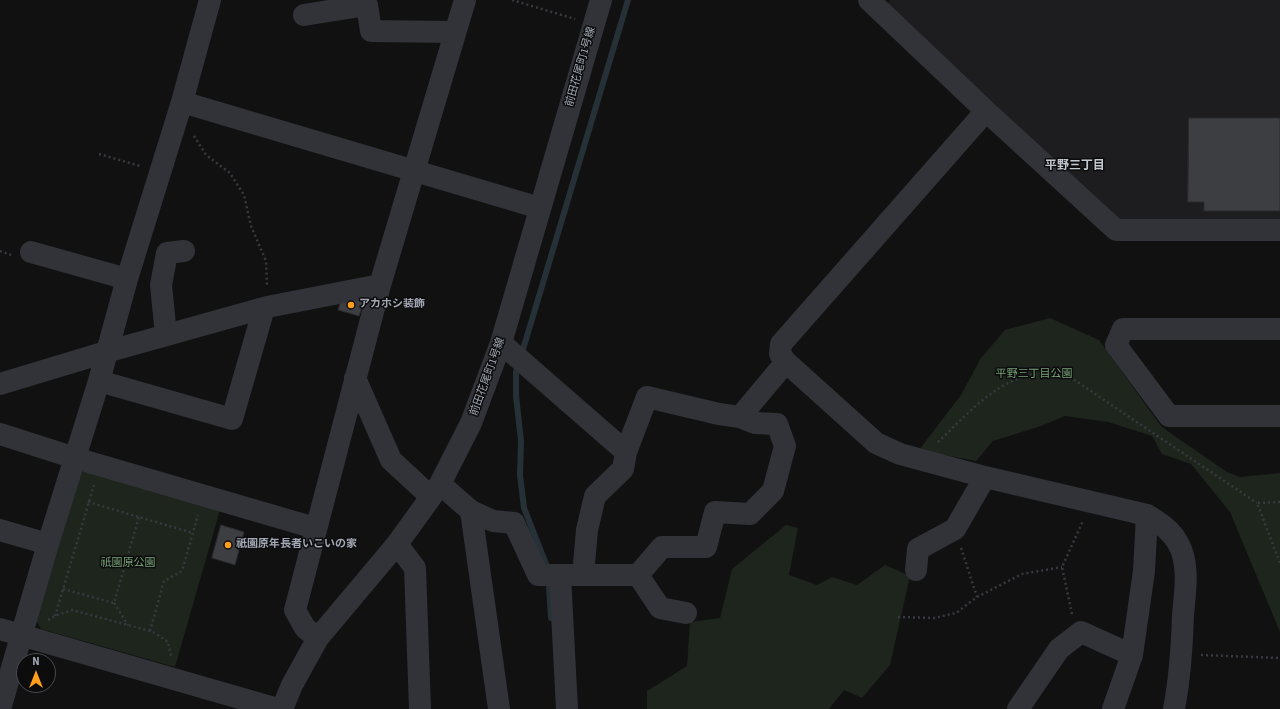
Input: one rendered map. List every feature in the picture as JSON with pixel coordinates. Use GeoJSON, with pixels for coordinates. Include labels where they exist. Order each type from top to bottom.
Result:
{"type":"FeatureCollection","features":[{"type":"Feature","properties":{"kind":"street"},"geometry":{"type":"LineString","coordinates":[[0,709],[48,544],[99,381],[127,279],[182,102],[210,0]]}},
{"type":"Feature","properties":{"kind":"street"},"geometry":{"type":"LineString","coordinates":[[318,638],[305,628],[295,610],[315,528],[380,285],[413,170],[465,0]]}},
{"type":"Feature","properties":{"kind":"street","name":"前田花尾町1号線"},"geometry":{"type":"LineString","coordinates":[[282,709],[292,685],[318,638],[397,544],[435,490],[471,424],[514,354],[540,208],[601,0]]}},
{"type":"Feature","properties":{"kind":"street"},"geometry":{"type":"LineString","coordinates":[[869,0],[986,111],[1116,230],[1280,230]]}},
{"type":"Feature","properties":{"kind":"street"},"geometry":{"type":"LineString","coordinates":[[304,15],[367,5],[371,30],[455,32]]}},
{"type":"Feature","properties":{"kind":"street"},"geometry":{"type":"LineString","coordinates":[[182,102],[540,208]]}},
{"type":"Feature","properties":{"kind":"street"},"geometry":{"type":"LineString","coordinates":[[986,111],[781,344],[780,354],[786,362],[876,443],[900,454],[985,477],[1147,515],[1165,526],[1178,543],[1183,559],[1186,577],[1181,654],[1174,709]]}},
{"type":"Feature","properties":{"kind":"street"},"geometry":{"type":"LineString","coordinates":[[166,335],[161,285],[167,253],[184,251]]}},
{"type":"Feature","properties":{"kind":"street"},"geometry":{"type":"LineString","coordinates":[[31,252],[127,279]]}},
{"type":"Feature","properties":{"kind":"street"},"geometry":{"type":"LineString","coordinates":[[0,384],[106,352],[265,308],[380,285]]}},
{"type":"Feature","properties":{"kind":"street"},"geometry":{"type":"LineString","coordinates":[[99,381],[232,419],[265,308]]}},
{"type":"Feature","properties":{"kind":"street"},"geometry":{"type":"LineString","coordinates":[[1280,329],[1123,329],[1116,346],[1169,416],[1280,416]]}},
{"type":"Feature","properties":{"kind":"street"},"geometry":{"type":"LineString","coordinates":[[514,354],[626,452]]}},
{"type":"Feature","properties":{"kind":"street"},"geometry":{"type":"LineString","coordinates":[[740,417],[786,362]]}},
{"type":"Feature","properties":{"kind":"street"},"geometry":{"type":"LineString","coordinates":[[355,378],[391,460],[435,490],[471,510],[493,521],[514,523],[551,575],[567,709]]}},
{"type":"Feature","properties":{"kind":"street"},"geometry":{"type":"LineString","coordinates":[[551,575],[583,575],[638,575],[662,547],[706,547],[715,512],[750,514],[773,491],[785,446],[777,424],[755,423],[740,417],[719,414],[647,398],[626,452],[623,469],[595,496],[587,530],[583,575]]}},
{"type":"Feature","properties":{"kind":"street"},"geometry":{"type":"LineString","coordinates":[[0,434],[75,458],[315,528]]}},
{"type":"Feature","properties":{"kind":"street"},"geometry":{"type":"LineString","coordinates":[[916,570],[918,549],[955,529],[985,477]]}},
{"type":"Feature","properties":{"kind":"street"},"geometry":{"type":"LineString","coordinates":[[471,510],[499,709]]}},
{"type":"Feature","properties":{"kind":"street"},"geometry":{"type":"LineString","coordinates":[[1113,709],[1132,655],[1144,571],[1147,515]]}},
{"type":"Feature","properties":{"kind":"street"},"geometry":{"type":"LineString","coordinates":[[0,530],[48,544]]}},
{"type":"Feature","properties":{"kind":"street"},"geometry":{"type":"LineString","coordinates":[[397,544],[414,568],[420,709]]}},
{"type":"Feature","properties":{"kind":"street"},"geometry":{"type":"LineString","coordinates":[[638,575],[660,608],[686,613]]}},
{"type":"Feature","properties":{"kind":"street"},"geometry":{"type":"LineString","coordinates":[[0,629],[278,709]]}},
{"type":"Feature","properties":{"kind":"street"},"geometry":{"type":"LineString","coordinates":[[1018,709],[1059,649],[1081,632],[1132,655]]}},
{"type":"Feature","properties":{"kind":"path"},"geometry":{"type":"LineString","coordinates":[[512,0],[594,24]]}},
{"type":"Feature","properties":{"kind":"path"},"geometry":{"type":"LineString","coordinates":[[182,102],[190,129],[206,155],[230,173],[244,195],[251,226],[266,261],[265,308]]}},
{"type":"Feature","properties":{"kind":"path"},"geometry":{"type":"LineString","coordinates":[[99,154],[161,171]]}},
{"type":"Feature","properties":{"kind":"path"},"geometry":{"type":"LineString","coordinates":[[920,459],[996,389],[1025,376],[1049,374],[1073,379],[1257,503],[1280,563]]}},
{"type":"Feature","properties":{"kind":"path"},"geometry":{"type":"LineString","coordinates":[[55,616],[99,465]]}},
{"type":"Feature","properties":{"kind":"path"},"geometry":{"type":"LineString","coordinates":[[150,631],[164,581],[182,571],[203,496]]}},
{"type":"Feature","properties":{"kind":"path"},"geometry":{"type":"LineString","coordinates":[[88,502],[193,533]]}},
{"type":"Feature","properties":{"kind":"path"},"geometry":{"type":"LineString","coordinates":[[1081,632],[1070,611],[1062,567],[1091,502]]}},
{"type":"Feature","properties":{"kind":"path"},"geometry":{"type":"LineString","coordinates":[[1257,503],[1280,502]]}},
{"type":"Feature","properties":{"kind":"path"},"geometry":{"type":"LineString","coordinates":[[114,603],[139,517]]}},
{"type":"Feature","properties":{"kind":"path"},"geometry":{"type":"LineString","coordinates":[[955,529],[977,597]]}},
{"type":"Feature","properties":{"kind":"path"},"geometry":{"type":"LineString","coordinates":[[898,617],[934,618],[956,613],[977,597],[1022,574],[1062,567]]}},
{"type":"Feature","properties":{"kind":"path"},"geometry":{"type":"LineString","coordinates":[[63,589],[114,603],[128,625]]}},
{"type":"Feature","properties":{"kind":"path"},"geometry":{"type":"LineString","coordinates":[[22,636],[55,616],[72,610],[150,631],[168,642],[172,657],[169,678]]}},
{"type":"Feature","properties":{"kind":"path"},"geometry":{"type":"LineString","coordinates":[[1181,654],[1280,658]]}},
{"type":"Feature","properties":{"kind":"shaded area"},"geometry":{"type":"Polygon","coordinates":[[[890,0],[1280,0],[1280,219],[1118,219],[887,4],[890,0]]]}},
{"type":"Feature","properties":{"kind":"green space","name":"平野三丁目公園"},"geometry":{"type":"Polygon","coordinates":[[[1050,318],[1099,340],[1161,426],[1227,472],[1240,477],[1280,473],[1280,632],[1230,512],[1191,464],[1162,454],[1152,436],[1108,422],[1065,416],[1041,426],[993,441],[976,461],[919,450],[961,395],[981,358],[1005,330],[1050,318]]]}},
{"type":"Feature","properties":{"kind":"green space","name":"祇園原公園"},"geometry":{"type":"Polygon","coordinates":[[[88,469],[220,510],[175,667],[41,629],[35,619],[78,475],[88,469]]]}},
{"type":"Feature","properties":{"kind":"green space"},"geometry":{"type":"Polygon","coordinates":[[[786,525],[798,528],[789,575],[817,585],[832,577],[857,585],[885,565],[910,576],[890,665],[862,698],[844,690],[829,709],[647,709],[647,691],[687,666],[690,622],[720,618],[732,569],[786,525]]]}},
{"type":"Feature","properties":{"kind":"building"},"geometry":{"type":"Polygon","coordinates":[[[1189,118],[1280,118],[1280,211],[1204,211],[1204,202],[1188,202],[1189,118]]]}},
{"type":"Feature","properties":{"kind":"building","name":"アカホシ装飾"},"geometry":{"type":"Polygon","coordinates":[[[366,295],[359,316],[338,310],[341,301],[366,295]]]}},
{"type":"Feature","properties":{"kind":"building","name":"祇園原年長者いこいの家"},"geometry":{"type":"Polygon","coordinates":[[[221,525],[244,532],[235,565],[212,558],[221,525]]]}},
{"type":"Feature","properties":{"kind":"waterway"},"geometry":{"type":"LineString","coordinates":[[521,356],[628,0]]}},
{"type":"Feature","properties":{"kind":"waterway"},"geometry":{"type":"LineString","coordinates":[[519,364],[516,372],[516,396],[521,441],[520,475],[524,508],[548,569],[551,618]]}},
{"type":"Feature","properties":{"kind":"place","name":"アカホシ装飾"},"geometry":{"type":"Point","coordinates":[351,305]}},
{"type":"Feature","properties":{"kind":"place","name":"祇園原年長者いこいの家"},"geometry":{"type":"Point","coordinates":[228,545]}},
{"type":"Feature","properties":{"kind":"district","name":"平野三丁目"},"geometry":{"type":"Point","coordinates":[1075,166]}}]}
